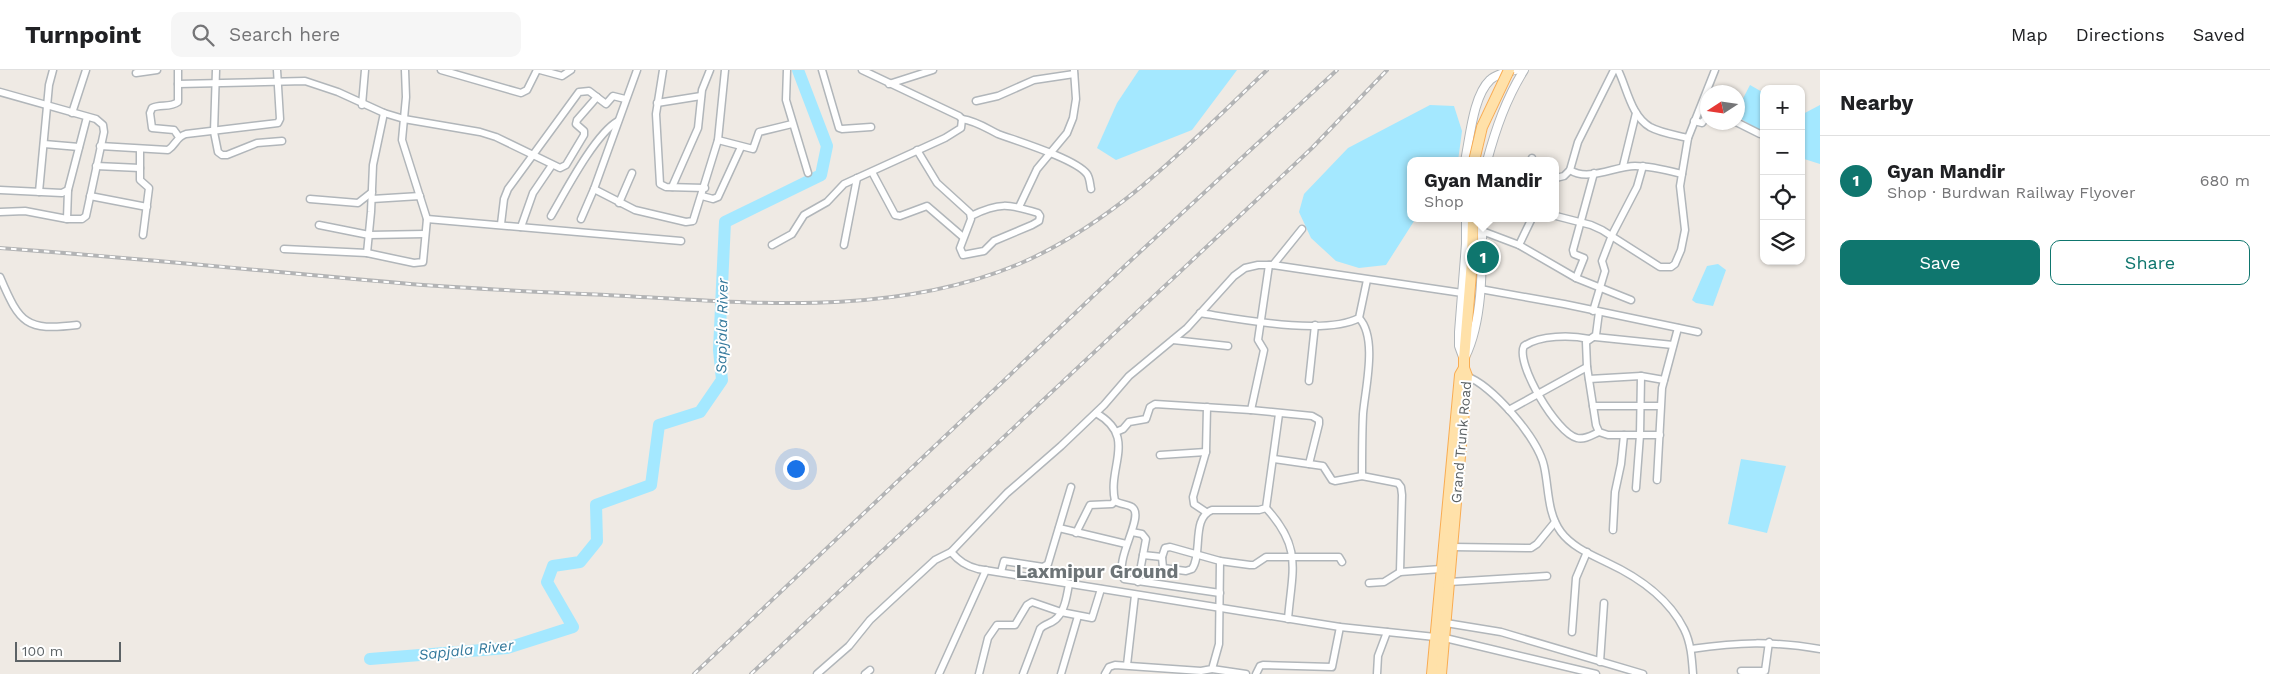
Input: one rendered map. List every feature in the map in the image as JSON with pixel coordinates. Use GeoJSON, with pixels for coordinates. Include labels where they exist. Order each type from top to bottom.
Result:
{"type":"FeatureCollection","features":[{"type":"Feature","properties":{"kind":"main road"},"geometry":{"type":"LineString","coordinates":[[1475,157],[1482,127],[1509,70]]}},
{"type":"Feature","properties":{"kind":"main road"},"geometry":{"type":"LineString","coordinates":[[1464,370],[1473,222]]}},
{"type":"Feature","properties":{"kind":"main road","name":"Grand Trunk Road"},"geometry":{"type":"LineString","coordinates":[[1432,674],[1440,637],[1446,623],[1464,370]]}},
{"type":"Feature","properties":{"kind":"main road","name":"Grand Trunk Road"},"geometry":{"type":"LineString","coordinates":[[1441,674],[1442,569],[1464,370]]}},
{"type":"Feature","properties":{"kind":"street"},"geometry":{"type":"LineString","coordinates":[[39,192],[49,85],[53,70]]}},
{"type":"Feature","properties":{"kind":"street"},"geometry":{"type":"LineString","coordinates":[[72,113],[86,70]]}},
{"type":"Feature","properties":{"kind":"street"},"geometry":{"type":"LineString","coordinates":[[136,73],[157,70]]}},
{"type":"Feature","properties":{"kind":"street"},"geometry":{"type":"LineString","coordinates":[[178,70],[178,102],[170,105],[155,106],[150,113],[152,128],[174,130],[179,137]]}},
{"type":"Feature","properties":{"kind":"street"},"geometry":{"type":"LineString","coordinates":[[216,70],[214,132],[218,152],[222,155],[233,154],[258,143],[282,141]]}},
{"type":"Feature","properties":{"kind":"street"},"geometry":{"type":"LineString","coordinates":[[100,146],[168,150],[179,137],[186,134],[278,123],[280,119],[277,70]]}},
{"type":"Feature","properties":{"kind":"street"},"geometry":{"type":"LineString","coordinates":[[362,104],[365,70]]}},
{"type":"Feature","properties":{"kind":"street"},"geometry":{"type":"LineString","coordinates":[[284,249],[367,253],[421,264],[424,258],[427,219],[404,148],[405,70]]}},
{"type":"Feature","properties":{"kind":"street"},"geometry":{"type":"LineString","coordinates":[[441,70],[521,93],[527,90],[539,70],[562,76],[572,70]]}},
{"type":"Feature","properties":{"kind":"street"},"geometry":{"type":"LineString","coordinates":[[581,219],[594,189],[637,70]]}},
{"type":"Feature","properties":{"kind":"street"},"geometry":{"type":"LineString","coordinates":[[663,70],[657,103],[656,129],[662,186],[705,188]]}},
{"type":"Feature","properties":{"kind":"street"},"geometry":{"type":"LineString","coordinates":[[672,187],[698,128],[702,96],[710,70]]}},
{"type":"Feature","properties":{"kind":"street"},"geometry":{"type":"LineString","coordinates":[[594,189],[619,203],[650,214],[691,222],[695,218],[705,188],[718,140],[725,70]]}},
{"type":"Feature","properties":{"kind":"street"},"geometry":{"type":"LineString","coordinates":[[787,70],[786,100],[808,173]]}},
{"type":"Feature","properties":{"kind":"street"},"geometry":{"type":"LineString","coordinates":[[822,70],[839,128],[871,127]]}},
{"type":"Feature","properties":{"kind":"street"},"geometry":{"type":"LineString","coordinates":[[862,70],[962,119],[977,123],[999,134],[1049,153],[1087,174],[1092,189]]}},
{"type":"Feature","properties":{"kind":"street"},"geometry":{"type":"LineString","coordinates":[[889,84],[933,70]]}},
{"type":"Feature","properties":{"kind":"street"},"geometry":{"type":"LineString","coordinates":[[1466,157],[1477,105],[1485,86],[1498,74],[1515,70]]}},
{"type":"Feature","properties":{"kind":"street"},"geometry":{"type":"LineString","coordinates":[[1488,157],[1502,112],[1511,91],[1524,70]]}},
{"type":"Feature","properties":{"kind":"street"},"geometry":{"type":"LineString","coordinates":[[1559,177],[1564,176],[1570,170],[1570,165],[1583,132],[1614,70]]}},
{"type":"Feature","properties":{"kind":"street"},"geometry":{"type":"LineString","coordinates":[[1618,70],[1636,113],[1650,127],[1688,138]]}},
{"type":"Feature","properties":{"kind":"street"},"geometry":{"type":"LineString","coordinates":[[1559,217],[1582,222],[1612,235],[1660,267],[1672,268],[1676,264],[1684,239],[1680,199],[1688,138],[1715,70]]}},
{"type":"Feature","properties":{"kind":"street"},"geometry":{"type":"LineString","coordinates":[[976,101],[998,96],[1034,80],[1074,72],[1076,99],[1073,118],[1067,133],[1037,169],[1019,208]]}},
{"type":"Feature","properties":{"kind":"street"},"geometry":{"type":"LineString","coordinates":[[178,84],[305,81],[319,85],[384,113],[404,119],[480,132],[512,144],[560,168],[566,165],[584,135],[584,131],[577,125],[576,120],[597,97]]}},
{"type":"Feature","properties":{"kind":"street"},"geometry":{"type":"LineString","coordinates":[[501,224],[504,199],[508,189],[579,92],[589,91],[606,104],[613,96],[625,99]]}},
{"type":"Feature","properties":{"kind":"street"},"geometry":{"type":"LineString","coordinates":[[0,92],[96,120],[103,125],[90,196],[84,217],[79,220],[26,212],[0,212]]}},
{"type":"Feature","properties":{"kind":"street"},"geometry":{"type":"LineString","coordinates":[[657,103],[702,96]]}},
{"type":"Feature","properties":{"kind":"street"},"geometry":{"type":"LineString","coordinates":[[367,253],[374,153],[384,113]]}},
{"type":"Feature","properties":{"kind":"street"},"geometry":{"type":"LineString","coordinates":[[1623,166],[1636,113]]}},
{"type":"Feature","properties":{"kind":"street"},"geometry":{"type":"LineString","coordinates":[[67,219],[68,190],[86,117]]}},
{"type":"Feature","properties":{"kind":"street"},"geometry":{"type":"LineString","coordinates":[[772,245],[792,234],[804,215],[819,208],[844,184],[954,133],[961,128],[962,119]]}},
{"type":"Feature","properties":{"kind":"street"},"geometry":{"type":"LineString","coordinates":[[551,216],[597,139],[618,121]]}},
{"type":"Feature","properties":{"kind":"street"},"geometry":{"type":"LineString","coordinates":[[1694,121],[1700,122]]}},
{"type":"Feature","properties":{"kind":"street"},"geometry":{"type":"LineString","coordinates":[[718,140],[753,150],[759,132],[792,124]]}},
{"type":"Feature","properties":{"kind":"street"},"geometry":{"type":"LineString","coordinates":[[1745,126],[1760,134]]}},
{"type":"Feature","properties":{"kind":"street"},"geometry":{"type":"LineString","coordinates":[[44,144],[79,147]]}},
{"type":"Feature","properties":{"kind":"street"},"geometry":{"type":"LineString","coordinates":[[702,196],[713,199],[718,197],[741,147]]}},
{"type":"Feature","properties":{"kind":"street"},"geometry":{"type":"LineString","coordinates":[[140,149],[141,182],[149,188],[143,235]]}},
{"type":"Feature","properties":{"kind":"street"},"geometry":{"type":"LineString","coordinates":[[917,150],[937,183],[971,216]]}},
{"type":"Feature","properties":{"kind":"street"},"geometry":{"type":"LineString","coordinates":[[521,226],[533,193],[552,165]]}},
{"type":"Feature","properties":{"kind":"street"},"geometry":{"type":"LineString","coordinates":[[96,166],[140,168]]}},
{"type":"Feature","properties":{"kind":"street"},"geometry":{"type":"LineString","coordinates":[[1570,170],[1582,174],[1623,166],[1643,166],[1682,174]]}},
{"type":"Feature","properties":{"kind":"street"},"geometry":{"type":"LineString","coordinates":[[1599,432],[1587,366],[1586,342],[1592,338],[1605,271],[1602,261],[1612,235],[1637,187],[1643,166]]}},
{"type":"Feature","properties":{"kind":"street"},"geometry":{"type":"LineString","coordinates":[[872,172],[895,215],[900,216],[927,206],[963,237]]}},
{"type":"Feature","properties":{"kind":"street"},"geometry":{"type":"LineString","coordinates":[[619,203],[632,173]]}},
{"type":"Feature","properties":{"kind":"street"},"geometry":{"type":"LineString","coordinates":[[1576,278],[1584,258],[1574,254],[1573,250],[1594,173]]}},
{"type":"Feature","properties":{"kind":"street"},"geometry":{"type":"LineString","coordinates":[[844,245],[857,178]]}},
{"type":"Feature","properties":{"kind":"street"},"geometry":{"type":"LineString","coordinates":[[0,190],[62,193],[68,190]]}},
{"type":"Feature","properties":{"kind":"street"},"geometry":{"type":"LineString","coordinates":[[310,199],[358,203],[372,195],[420,196]]}},
{"type":"Feature","properties":{"kind":"street"},"geometry":{"type":"LineString","coordinates":[[90,196],[147,207]]}},
{"type":"Feature","properties":{"kind":"street"},"geometry":{"type":"LineString","coordinates":[[999,204],[1019,208],[1038,213],[1040,218],[1032,225],[994,241],[987,250],[967,255],[961,253],[960,248],[971,216],[999,204]]}},
{"type":"Feature","properties":{"kind":"street"},"geometry":{"type":"LineString","coordinates":[[427,219],[681,241]]}},
{"type":"Feature","properties":{"kind":"street"},"geometry":{"type":"LineString","coordinates":[[1466,222],[1459,346],[1464,370],[1509,410],[1540,454],[1544,465],[1549,499],[1555,522],[1570,542],[1615,566],[1654,592],[1671,608],[1684,630],[1691,650],[1693,674]]}},
{"type":"Feature","properties":{"kind":"street"},"geometry":{"type":"LineString","coordinates":[[1464,370],[1472,344],[1480,289],[1482,222]]}},
{"type":"Feature","properties":{"kind":"street"},"geometry":{"type":"LineString","coordinates":[[1519,245],[1530,222]]}},
{"type":"Feature","properties":{"kind":"street"},"geometry":{"type":"LineString","coordinates":[[319,225],[369,235],[425,234]]}},
{"type":"Feature","properties":{"kind":"street"},"geometry":{"type":"LineString","coordinates":[[1252,410],[1264,350],[1258,340],[1271,265],[1302,229]]}},
{"type":"Feature","properties":{"kind":"street"},"geometry":{"type":"LineString","coordinates":[[1482,230],[1519,245],[1576,278],[1630,300]]}},
{"type":"Feature","properties":{"kind":"street"},"geometry":{"type":"LineString","coordinates":[[817,674],[848,646],[870,620],[896,595],[935,560],[951,552],[1007,493],[1096,413],[1129,376],[1173,340],[1200,314],[1234,276],[1245,268],[1271,265],[1462,293]]}},
{"type":"Feature","properties":{"kind":"street"},"geometry":{"type":"LineString","coordinates":[[0,277],[15,307],[28,323],[34,326],[55,328],[77,325]]}},
{"type":"Feature","properties":{"kind":"street"},"geometry":{"type":"LineString","coordinates":[[1362,476],[1363,412],[1368,336],[1359,318],[1367,280]]}},
{"type":"Feature","properties":{"kind":"street"},"geometry":{"type":"LineString","coordinates":[[1480,289],[1525,296],[1698,332]]}},
{"type":"Feature","properties":{"kind":"street"},"geometry":{"type":"LineString","coordinates":[[1200,314],[1285,325],[1315,325],[1345,322],[1359,318]]}},
{"type":"Feature","properties":{"kind":"street"},"geometry":{"type":"LineString","coordinates":[[1309,381],[1315,325]]}},
{"type":"Feature","properties":{"kind":"street"},"geometry":{"type":"LineString","coordinates":[[1657,480],[1660,406],[1664,380],[1678,328]]}},
{"type":"Feature","properties":{"kind":"street"},"geometry":{"type":"LineString","coordinates":[[1660,436],[1603,434],[1599,432],[1584,438],[1571,436],[1547,410],[1536,393],[1522,354],[1524,346],[1553,338],[1592,338],[1673,345]]}},
{"type":"Feature","properties":{"kind":"street"},"geometry":{"type":"LineString","coordinates":[[1173,340],[1228,346]]}},
{"type":"Feature","properties":{"kind":"street"},"geometry":{"type":"LineString","coordinates":[[1509,410],[1536,393],[1587,366]]}},
{"type":"Feature","properties":{"kind":"street"},"geometry":{"type":"LineString","coordinates":[[1589,379],[1641,376],[1664,380]]}},
{"type":"Feature","properties":{"kind":"street"},"geometry":{"type":"LineString","coordinates":[[1636,488],[1640,435],[1641,376]]}},
{"type":"Feature","properties":{"kind":"street"},"geometry":{"type":"LineString","coordinates":[[1116,432],[1123,429],[1129,422],[1146,419],[1150,407],[1155,404],[1312,416],[1319,420],[1309,464]]}},
{"type":"Feature","properties":{"kind":"street"},"geometry":{"type":"LineString","coordinates":[[1593,406],[1660,406]]}},
{"type":"Feature","properties":{"kind":"street"},"geometry":{"type":"LineString","coordinates":[[1206,512],[1194,504],[1193,497],[1206,452],[1207,407]]}},
{"type":"Feature","properties":{"kind":"street"},"geometry":{"type":"LineString","coordinates":[[1096,413],[1113,425],[1116,432],[1118,445],[1116,501]]}},
{"type":"Feature","properties":{"kind":"street"},"geometry":{"type":"LineString","coordinates":[[1266,508],[1279,414]]}},
{"type":"Feature","properties":{"kind":"street"},"geometry":{"type":"LineString","coordinates":[[1613,530],[1615,492],[1622,464],[1624,435]]}},
{"type":"Feature","properties":{"kind":"street"},"geometry":{"type":"LineString","coordinates":[[1160,455],[1206,452]]}},
{"type":"Feature","properties":{"kind":"street"},"geometry":{"type":"LineString","coordinates":[[1274,460],[1323,466],[1332,480],[1336,481],[1362,476],[1392,480],[1398,483],[1401,487],[1400,572]]}},
{"type":"Feature","properties":{"kind":"street"},"geometry":{"type":"LineString","coordinates":[[1001,572],[1004,561],[1046,566],[1071,487]]}},
{"type":"Feature","properties":{"kind":"street"},"geometry":{"type":"LineString","coordinates":[[1116,501],[1133,507],[1135,511],[1132,532],[1126,544],[1122,576],[1127,581],[1220,596]]}},
{"type":"Feature","properties":{"kind":"street"},"geometry":{"type":"LineString","coordinates":[[1076,533],[1090,505],[1112,504],[1116,501]]}},
{"type":"Feature","properties":{"kind":"street"},"geometry":{"type":"LineString","coordinates":[[1266,508],[1259,510],[1212,510],[1206,512],[1201,519],[1197,554],[1192,569],[1186,571],[1163,568],[1162,558],[1166,548],[1170,547],[1197,554],[1220,562],[1250,565],[1254,565],[1266,556],[1292,558],[1339,557],[1342,562]]}},
{"type":"Feature","properties":{"kind":"street"},"geometry":{"type":"LineString","coordinates":[[1266,508],[1277,520],[1289,539],[1292,558],[1288,619]]}},
{"type":"Feature","properties":{"kind":"street"},"geometry":{"type":"LineString","coordinates":[[1452,547],[1531,548],[1537,544],[1555,522]]}},
{"type":"Feature","properties":{"kind":"street"},"geometry":{"type":"LineString","coordinates":[[1059,528],[1126,544]]}},
{"type":"Feature","properties":{"kind":"street"},"geometry":{"type":"LineString","coordinates":[[1132,532],[1146,536],[1138,582]]}},
{"type":"Feature","properties":{"kind":"street"},"geometry":{"type":"LineString","coordinates":[[951,552],[958,560],[968,566],[986,570],[1340,627],[1440,637],[1596,674]]}},
{"type":"Feature","properties":{"kind":"street"},"geometry":{"type":"LineString","coordinates":[[1572,632],[1573,594],[1576,578],[1587,552]]}},
{"type":"Feature","properties":{"kind":"street"},"geometry":{"type":"LineString","coordinates":[[1143,555],[1162,558]]}},
{"type":"Feature","properties":{"kind":"street"},"geometry":{"type":"LineString","coordinates":[[1212,669],[1219,644],[1220,562]]}},
{"type":"Feature","properties":{"kind":"street"},"geometry":{"type":"LineString","coordinates":[[1369,584],[1384,582],[1400,572],[1442,569]]}},
{"type":"Feature","properties":{"kind":"street"},"geometry":{"type":"LineString","coordinates":[[939,674],[986,570]]}},
{"type":"Feature","properties":{"kind":"street"},"geometry":{"type":"LineString","coordinates":[[1449,582],[1547,576]]}},
{"type":"Feature","properties":{"kind":"street"},"geometry":{"type":"LineString","coordinates":[[1023,674],[1041,626],[1057,619],[1061,612],[1069,584]]}},
{"type":"Feature","properties":{"kind":"street"},"geometry":{"type":"LineString","coordinates":[[979,674],[988,638],[997,625],[1015,625],[1029,603],[1092,618],[1101,590]]}},
{"type":"Feature","properties":{"kind":"street"},"geometry":{"type":"LineString","coordinates":[[1127,665],[1135,595]]}},
{"type":"Feature","properties":{"kind":"street"},"geometry":{"type":"LineString","coordinates":[[1600,662],[1604,603]]}},
{"type":"Feature","properties":{"kind":"street"},"geometry":{"type":"LineString","coordinates":[[1061,674],[1078,616]]}},
{"type":"Feature","properties":{"kind":"street"},"geometry":{"type":"LineString","coordinates":[[1446,623],[1501,632],[1643,674]]}},
{"type":"Feature","properties":{"kind":"street"},"geometry":{"type":"LineString","coordinates":[[1256,674],[1260,666],[1263,665],[1332,667],[1340,627]]}},
{"type":"Feature","properties":{"kind":"street"},"geometry":{"type":"LineString","coordinates":[[1377,674],[1378,656],[1387,632]]}},
{"type":"Feature","properties":{"kind":"street"},"geometry":{"type":"LineString","coordinates":[[1691,650],[1725,644],[1770,642],[1820,649]]}},
{"type":"Feature","properties":{"kind":"street"},"geometry":{"type":"LineString","coordinates":[[1741,671],[1764,671],[1770,642]]}},
{"type":"Feature","properties":{"kind":"street"},"geometry":{"type":"LineString","coordinates":[[1105,674],[1112,665],[1184,672],[1212,669],[1246,674]]}},
{"type":"Feature","properties":{"kind":"water"},"geometry":{"type":"Polygon","coordinates":[[[1139,70],[1237,70],[1192,130],[1116,160],[1097,148],[1117,103],[1139,70]]]}},
{"type":"Feature","properties":{"kind":"water"},"geometry":{"type":"Polygon","coordinates":[[[1750,85],[1760,91],[1760,131],[1745,121],[1745,95],[1750,85]]]}},
{"type":"Feature","properties":{"kind":"water"},"geometry":{"type":"Polygon","coordinates":[[[1430,105],[1454,106],[1462,131],[1459,157],[1407,157],[1407,222],[1413,222],[1386,265],[1359,268],[1336,261],[1311,238],[1299,212],[1304,194],[1348,148],[1430,105]]]}},
{"type":"Feature","properties":{"kind":"water"},"geometry":{"type":"Polygon","coordinates":[[[1820,105],[1820,164],[1805,159],[1805,113],[1820,105]]]}},
{"type":"Feature","properties":{"kind":"water"},"geometry":{"type":"Polygon","coordinates":[[[1718,264],[1726,270],[1713,306],[1696,303],[1692,300],[1707,266],[1718,264]]]}},
{"type":"Feature","properties":{"kind":"water"},"geometry":{"type":"Polygon","coordinates":[[[1741,459],[1786,466],[1767,533],[1728,524],[1741,459]]]}},
{"type":"Feature","properties":{"kind":"waterway","name":"Sapjala River"},"geometry":{"type":"LineString","coordinates":[[370,659],[507,648],[573,627],[547,582],[553,566],[580,562],[597,541],[596,505],[651,485],[659,425],[700,412],[722,380],[719,350],[725,222],[821,175],[827,146],[798,70]]}},
{"type":"Feature","properties":{"kind":"railway"},"geometry":{"type":"LineString","coordinates":[[0,248],[410,284],[710,301],[815,303],[867,300],[919,293],[969,281],[1019,264],[1055,247],[1088,226],[1120,203],[1181,152],[1267,70]]}},
{"type":"Feature","properties":{"kind":"railway"},"geometry":{"type":"LineString","coordinates":[[694,674],[1128,263],[1337,70]]}},
{"type":"Feature","properties":{"kind":"railway"},"geometry":{"type":"LineString","coordinates":[[751,674],[1312,148],[1387,70]]}},
{"type":"Feature","properties":{"kind":"place","name":"Gyan Mandir"},"geometry":{"type":"Point","coordinates":[1483,257]}},
{"type":"Feature","properties":{"kind":"district","name":"Laxmipur Ground"},"geometry":{"type":"Point","coordinates":[1097,571]}}]}
